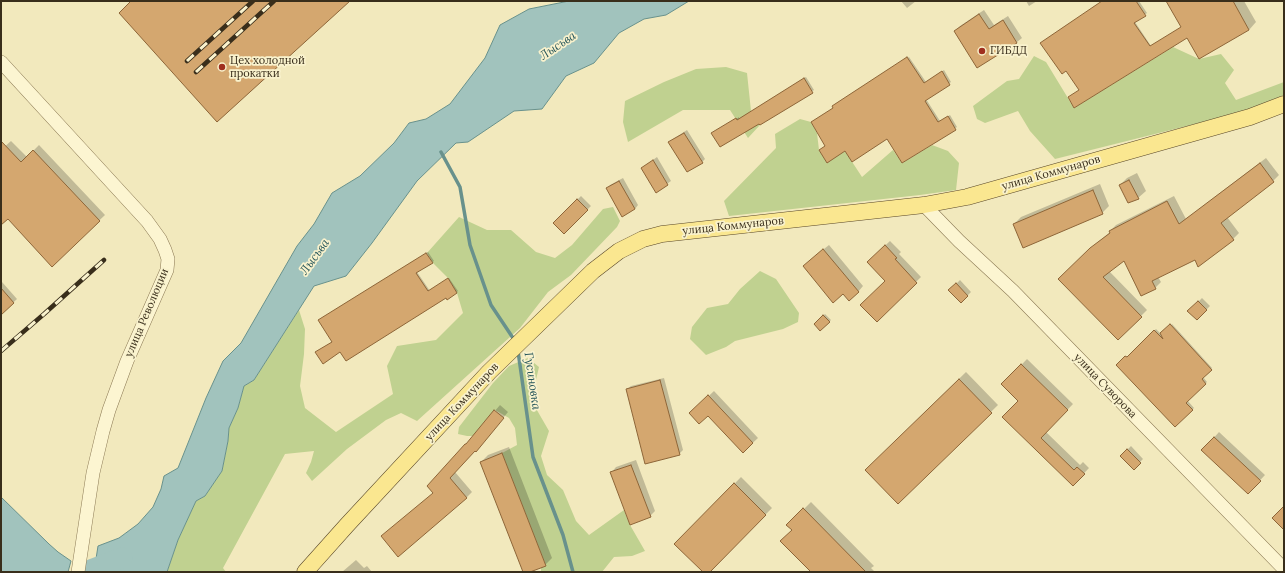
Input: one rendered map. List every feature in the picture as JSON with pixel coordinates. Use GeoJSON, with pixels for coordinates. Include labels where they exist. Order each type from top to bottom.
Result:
{"type":"FeatureCollection","features":[{"type":"Feature","properties":{"kind":"main road","name":"улица Коммунаров"},"geometry":{"type":"LineString","coordinates":[[305,572],[489,372],[593,271],[619,251],[643,239],[662,234],[924,205],[967,197],[1250,117],[1284,104]]}},
{"type":"Feature","properties":{"kind":"street","name":"улица Революции"},"geometry":{"type":"LineString","coordinates":[[1,62],[147,221],[160,239],[168,259],[168,270],[127,362],[109,410],[98,451],[78,572]]}},
{"type":"Feature","properties":{"kind":"street","name":"улица Суворова"},"geometry":{"type":"LineString","coordinates":[[924,205],[1013,291],[1284,569]]}},
{"type":"Feature","properties":{"kind":"green space"},"geometry":{"type":"Polygon","coordinates":[[[1173,47],[1199,59],[1221,54],[1234,70],[1225,83],[1236,100],[1284,82],[1284,95],[1243,112],[1055,159],[1030,131],[1018,111],[985,123],[977,119],[973,106],[1007,81],[1019,79],[1034,56],[1046,62],[1074,108],[1173,47]]]}},
{"type":"Feature","properties":{"kind":"green space"},"geometry":{"type":"Polygon","coordinates":[[[726,67],[747,73],[751,111],[760,125],[748,138],[730,110],[683,110],[628,142],[623,122],[625,101],[664,82],[696,69],[726,67]]]}},
{"type":"Feature","properties":{"kind":"green space"},"geometry":{"type":"Polygon","coordinates":[[[800,119],[811,122],[817,133],[819,150],[827,162],[845,151],[862,177],[893,150],[902,163],[932,145],[948,151],[959,163],[956,190],[729,216],[724,201],[776,148],[775,134],[800,119]]]}},
{"type":"Feature","properties":{"kind":"green space"},"geometry":{"type":"Polygon","coordinates":[[[613,207],[620,221],[617,227],[571,275],[548,292],[520,328],[417,421],[401,413],[386,420],[347,449],[312,481],[306,473],[314,451],[285,454],[223,568],[226,572],[167,572],[178,540],[196,501],[205,496],[222,471],[229,428],[238,408],[244,386],[254,380],[299,310],[305,329],[300,386],[305,408],[336,432],[393,394],[387,366],[397,346],[436,340],[463,313],[457,293],[448,278],[433,263],[427,253],[459,217],[487,230],[511,230],[536,252],[555,258],[572,245],[603,209],[613,207]]]}},
{"type":"Feature","properties":{"kind":"green space"},"geometry":{"type":"Polygon","coordinates":[[[760,271],[776,279],[799,313],[798,322],[783,329],[735,341],[726,347],[706,355],[690,339],[692,327],[707,308],[728,304],[740,289],[760,271]]]}},
{"type":"Feature","properties":{"kind":"green space"},"geometry":{"type":"Polygon","coordinates":[[[528,358],[539,367],[535,384],[534,405],[549,431],[541,456],[547,475],[563,490],[576,521],[589,535],[624,510],[630,525],[645,551],[632,556],[614,557],[602,572],[541,572],[541,567],[546,566],[502,453],[517,445],[515,428],[509,418],[495,410],[473,436],[458,434],[459,427],[493,383],[509,366],[528,358]]]}},
{"type":"Feature","properties":{"kind":"water"},"geometry":{"type":"Polygon","coordinates":[[[569,1],[689,1],[666,15],[644,19],[619,33],[594,63],[566,76],[542,109],[514,111],[468,142],[456,143],[417,181],[346,276],[314,286],[254,380],[244,386],[238,408],[229,428],[222,471],[205,496],[196,501],[178,540],[167,572],[94,572],[98,546],[119,538],[138,524],[153,507],[161,489],[164,476],[178,468],[206,398],[223,361],[241,343],[297,246],[314,224],[332,193],[360,176],[394,143],[409,123],[426,119],[450,104],[485,58],[500,25],[529,9],[569,1]]]}},
{"type":"Feature","properties":{"kind":"water"},"geometry":{"type":"Polygon","coordinates":[[[1,497],[49,544],[71,561],[68,572],[1,572],[1,497]]]}},
{"type":"Feature","properties":{"kind":"building","name":"Цех холодной прокатки"},"geometry":{"type":"Polygon","coordinates":[[[131,1],[350,1],[217,122],[119,13],[131,1]]]}},
{"type":"Feature","properties":{"kind":"building"},"geometry":{"type":"Polygon","coordinates":[[[1102,1],[1136,1],[1146,16],[1134,23],[1150,46],[1181,27],[1166,1],[1233,1],[1249,30],[1199,59],[1187,38],[1074,108],[1068,97],[1079,90],[1066,71],[1062,74],[1040,43],[1102,1]]]}},
{"type":"Feature","properties":{"kind":"building"},"geometry":{"type":"Polygon","coordinates":[[[979,14],[989,29],[1003,20],[1017,43],[977,68],[954,31],[979,14]]]}},
{"type":"Feature","properties":{"kind":"building"},"geometry":{"type":"Polygon","coordinates":[[[907,57],[924,83],[942,71],[950,85],[925,101],[938,122],[948,116],[956,130],[902,163],[887,139],[852,162],[845,151],[827,163],[819,150],[825,146],[811,122],[833,108],[832,106],[907,57]]]}},
{"type":"Feature","properties":{"kind":"building"},"geometry":{"type":"Polygon","coordinates":[[[804,78],[813,93],[720,147],[711,133],[736,118],[737,120],[804,78]]]}},
{"type":"Feature","properties":{"kind":"building"},"geometry":{"type":"Polygon","coordinates":[[[684,133],[703,163],[687,172],[668,142],[684,133]]]}},
{"type":"Feature","properties":{"kind":"building"},"geometry":{"type":"Polygon","coordinates":[[[1,141],[21,162],[33,150],[100,221],[52,267],[8,219],[1,225],[1,141]]]}},
{"type":"Feature","properties":{"kind":"building"},"geometry":{"type":"Polygon","coordinates":[[[653,160],[668,185],[656,193],[641,168],[653,160]]]}},
{"type":"Feature","properties":{"kind":"building"},"geometry":{"type":"Polygon","coordinates":[[[1260,163],[1274,182],[1221,223],[1234,240],[1198,267],[1195,260],[1152,281],[1156,289],[1141,296],[1124,261],[1103,277],[1142,317],[1118,340],[1058,279],[1090,248],[1110,233],[1109,231],[1167,201],[1179,224],[1260,163]]]}},
{"type":"Feature","properties":{"kind":"building"},"geometry":{"type":"Polygon","coordinates":[[[1129,180],[1139,199],[1128,203],[1119,185],[1129,180]]]}},
{"type":"Feature","properties":{"kind":"building"},"geometry":{"type":"Polygon","coordinates":[[[619,181],[635,209],[622,217],[606,188],[619,181]]]}},
{"type":"Feature","properties":{"kind":"building"},"geometry":{"type":"Polygon","coordinates":[[[1093,190],[1103,214],[1023,248],[1013,224],[1093,190]]]}},
{"type":"Feature","properties":{"kind":"building"},"geometry":{"type":"Polygon","coordinates":[[[577,199],[588,210],[564,234],[553,223],[577,199]]]}},
{"type":"Feature","properties":{"kind":"building"},"geometry":{"type":"Polygon","coordinates":[[[885,245],[897,258],[895,259],[917,283],[877,322],[860,305],[885,281],[867,262],[885,245]]]}},
{"type":"Feature","properties":{"kind":"building"},"geometry":{"type":"Polygon","coordinates":[[[823,249],[859,292],[849,301],[843,294],[833,303],[803,266],[823,249]]]}},
{"type":"Feature","properties":{"kind":"building"},"geometry":{"type":"Polygon","coordinates":[[[426,253],[433,263],[416,273],[428,291],[448,278],[457,293],[447,300],[446,298],[346,361],[340,352],[323,364],[315,352],[332,342],[318,320],[426,253]]]}},
{"type":"Feature","properties":{"kind":"building"},"geometry":{"type":"Polygon","coordinates":[[[956,283],[968,296],[961,303],[948,290],[956,283]]]}},
{"type":"Feature","properties":{"kind":"building"},"geometry":{"type":"Polygon","coordinates":[[[1,288],[14,303],[1,315],[1,288]]]}},
{"type":"Feature","properties":{"kind":"building"},"geometry":{"type":"Polygon","coordinates":[[[1198,301],[1207,310],[1197,320],[1187,311],[1198,301]]]}},
{"type":"Feature","properties":{"kind":"building"},"geometry":{"type":"Polygon","coordinates":[[[823,315],[830,322],[820,331],[814,324],[823,315]]]}},
{"type":"Feature","properties":{"kind":"building"},"geometry":{"type":"Polygon","coordinates":[[[1170,324],[1212,370],[1202,379],[1206,384],[1186,403],[1193,410],[1175,427],[1116,365],[1125,356],[1127,357],[1154,330],[1163,339],[1160,333],[1170,324]]]}},
{"type":"Feature","properties":{"kind":"building"},"geometry":{"type":"Polygon","coordinates":[[[1021,364],[1068,410],[1041,438],[1074,470],[1077,467],[1085,474],[1073,486],[1002,417],[1018,401],[1001,384],[1021,364]]]}},
{"type":"Feature","properties":{"kind":"building"},"geometry":{"type":"Polygon","coordinates":[[[959,379],[992,413],[898,504],[865,470],[959,379]]]}},
{"type":"Feature","properties":{"kind":"building"},"geometry":{"type":"Polygon","coordinates":[[[660,380],[680,455],[645,464],[626,389],[660,380]]]}},
{"type":"Feature","properties":{"kind":"building"},"geometry":{"type":"Polygon","coordinates":[[[708,395],[753,443],[743,453],[708,416],[699,424],[689,413],[708,395]]]}},
{"type":"Feature","properties":{"kind":"building"},"geometry":{"type":"Polygon","coordinates":[[[494,410],[504,418],[476,452],[475,451],[450,478],[467,498],[398,557],[381,536],[433,493],[427,486],[466,444],[494,410]]]}},
{"type":"Feature","properties":{"kind":"building"},"geometry":{"type":"Polygon","coordinates":[[[1214,437],[1261,481],[1248,494],[1201,450],[1214,437]]]}},
{"type":"Feature","properties":{"kind":"building"},"geometry":{"type":"Polygon","coordinates":[[[1127,449],[1141,463],[1134,470],[1120,456],[1127,449]]]}},
{"type":"Feature","properties":{"kind":"building"},"geometry":{"type":"Polygon","coordinates":[[[502,453],[546,566],[530,572],[523,572],[480,462],[502,453]]]}},
{"type":"Feature","properties":{"kind":"building"},"geometry":{"type":"Polygon","coordinates":[[[631,465],[651,517],[630,525],[610,472],[631,465]]]}},
{"type":"Feature","properties":{"kind":"building"},"geometry":{"type":"Polygon","coordinates":[[[734,483],[766,515],[710,572],[703,572],[674,544],[734,483]]]}},
{"type":"Feature","properties":{"kind":"building"},"geometry":{"type":"Polygon","coordinates":[[[1284,506],[1284,530],[1272,518],[1284,506]]]}},
{"type":"Feature","properties":{"kind":"building"},"geometry":{"type":"Polygon","coordinates":[[[803,508],[866,572],[811,572],[780,541],[792,530],[786,525],[803,508]]]}},
{"type":"Feature","properties":{"kind":"waterway","name":"Гусиновка"},"geometry":{"type":"LineString","coordinates":[[441,152],[460,187],[470,245],[491,305],[515,341]]}},
{"type":"Feature","properties":{"kind":"waterway","name":"Гусиновка"},"geometry":{"type":"LineString","coordinates":[[518,351],[533,457],[563,535],[573,572]]}},
{"type":"Feature","properties":{"kind":"waterway","name":"Лысьва"},"geometry":{"type":"LineString","coordinates":[[85,572],[122,558]]}},
{"type":"Feature","properties":{"kind":"railway"},"geometry":{"type":"LineString","coordinates":[[187,61],[253,1]]}},
{"type":"Feature","properties":{"kind":"railway"},"geometry":{"type":"LineString","coordinates":[[196,72],[274,1]]}},
{"type":"Feature","properties":{"kind":"railway"},"geometry":{"type":"LineString","coordinates":[[1,351],[104,260]]}},
{"type":"Feature","properties":{"kind":"place","name":"ГИБДД"},"geometry":{"type":"Point","coordinates":[982,51]}},
{"type":"Feature","properties":{"kind":"place","name":"Цех холодной прокатки"},"geometry":{"type":"Point","coordinates":[222,67]}}]}
